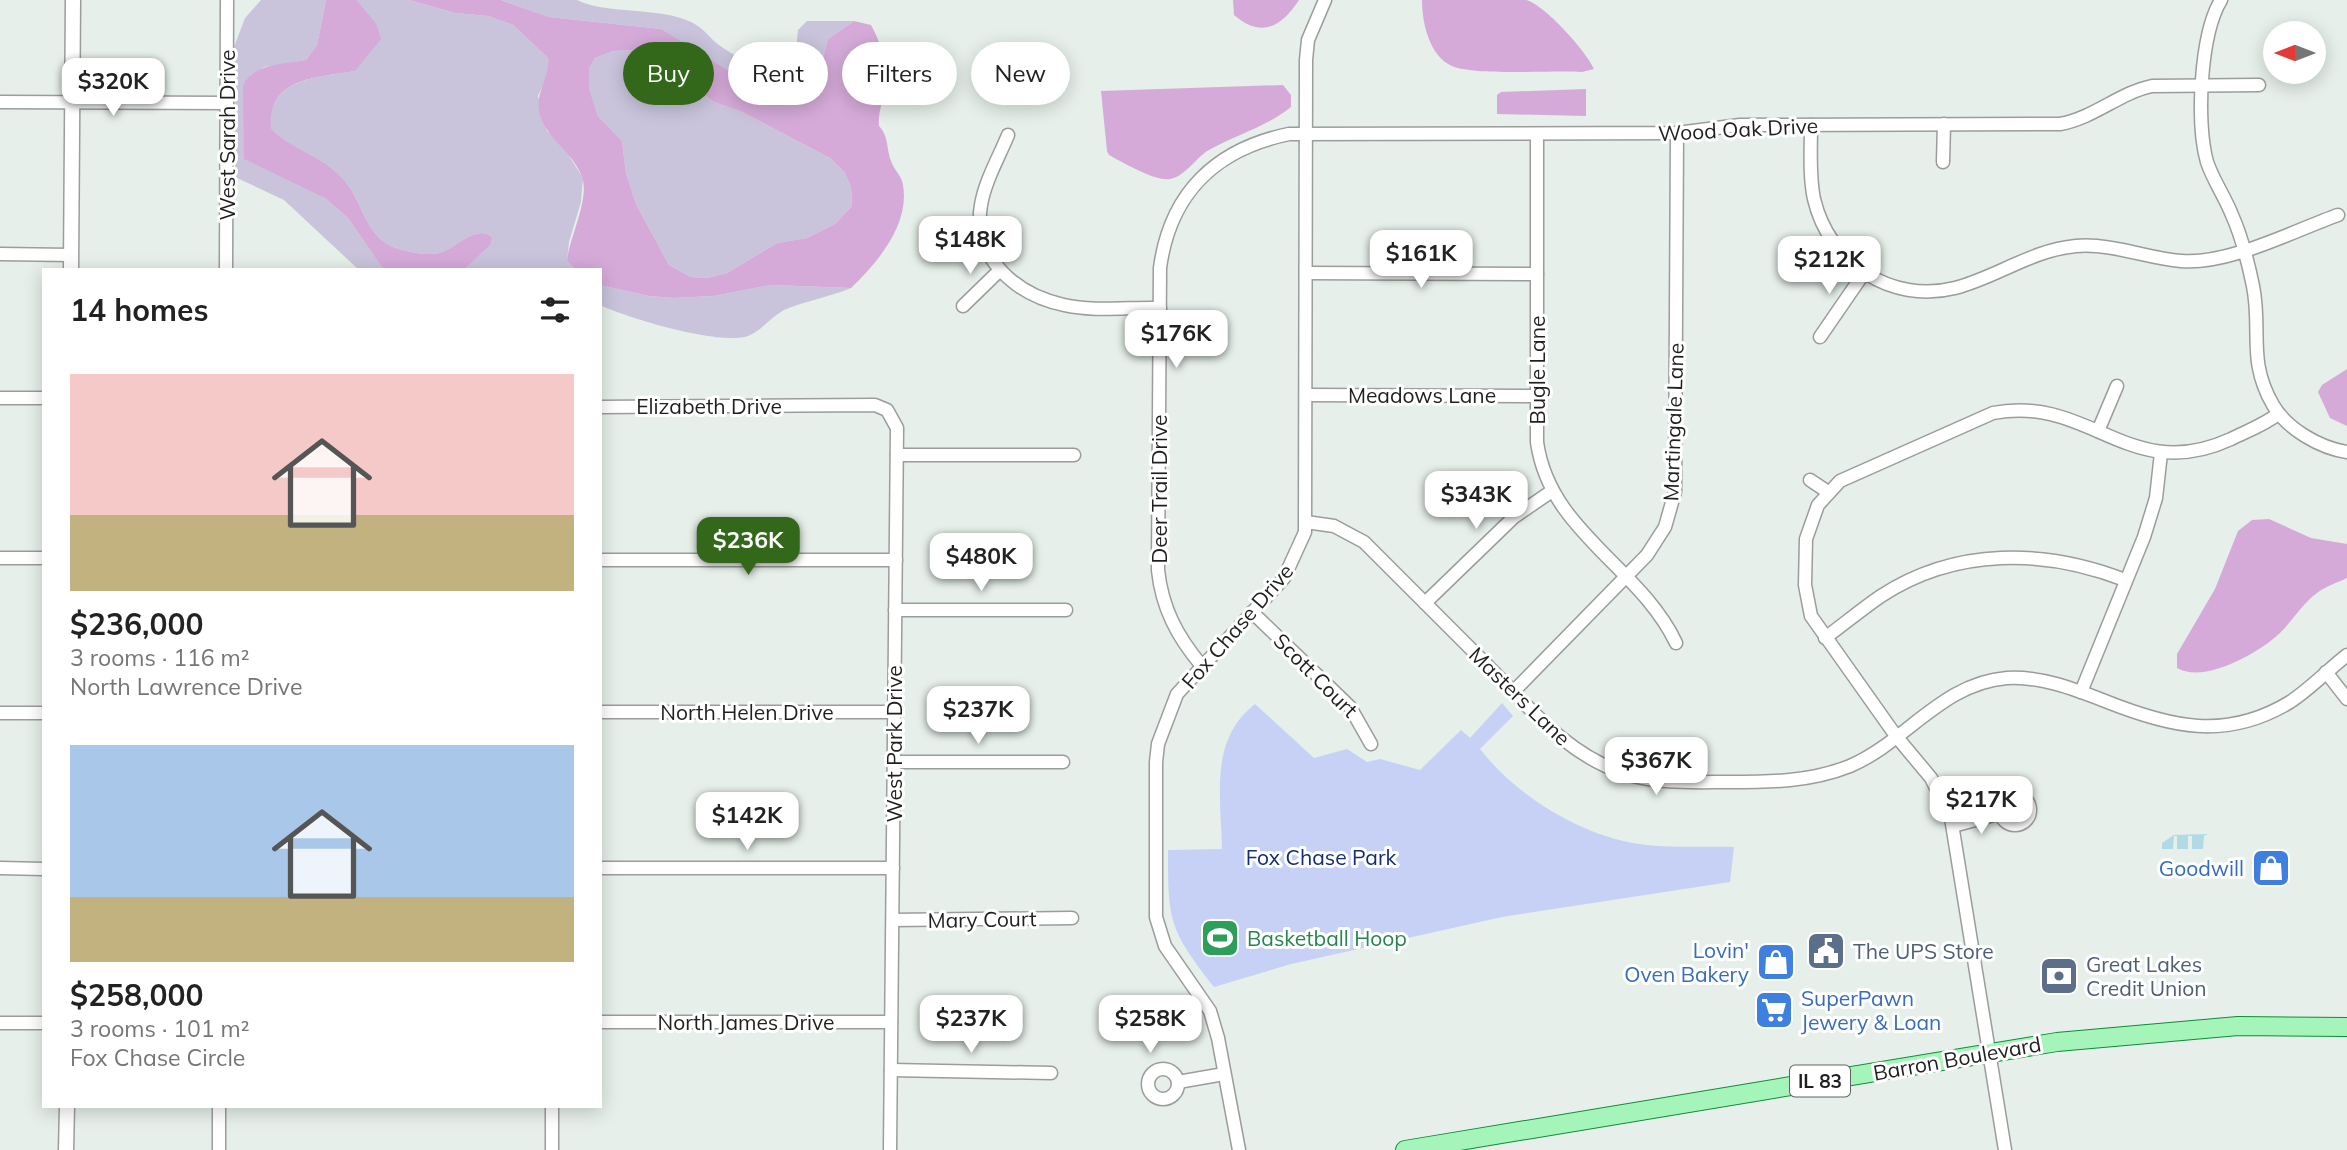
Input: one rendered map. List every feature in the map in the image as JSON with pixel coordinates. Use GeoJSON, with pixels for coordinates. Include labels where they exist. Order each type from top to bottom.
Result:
{"type":"FeatureCollection","features":[{"type":"Feature","properties":{"kind":"main road","name":"Barron Boulevard"},"geometry":{"type":"LineString","coordinates":[[1405,1150],[1987,1055],[2057,1041],[2185,1029],[2347,1027]]}},
{"type":"Feature","properties":{"kind":"street"},"geometry":{"type":"LineString","coordinates":[[0,254],[71,262],[73,0]]}},
{"type":"Feature","properties":{"kind":"street","name":"West Sarah Drive"},"geometry":{"type":"LineString","coordinates":[[226,268],[227,0]]}},
{"type":"Feature","properties":{"kind":"street","name":"Fox Chase Drive"},"geometry":{"type":"LineString","coordinates":[[1239,1150],[1210,1011],[1165,946],[1155,902],[1158,744],[1177,694],[1284,578],[1293,564],[1306,522],[1308,40],[1325,0]]}},
{"type":"Feature","properties":{"kind":"street"},"geometry":{"type":"LineString","coordinates":[[2221,0],[2208,37],[2203,86],[2204,150],[2232,214],[2254,290],[2254,350],[2261,378],[2278,414],[2313,441],[2347,452]]}},
{"type":"Feature","properties":{"kind":"street","name":"Wood Oak Drive"},"geometry":{"type":"LineString","coordinates":[[1306,134],[1677,133],[1740,125],[2060,124],[2091,115],[2140,89],[2259,85]]}},
{"type":"Feature","properties":{"kind":"street"},"geometry":{"type":"LineString","coordinates":[[0,102],[227,103]]}},
{"type":"Feature","properties":{"kind":"street"},"geometry":{"type":"LineString","coordinates":[[1943,162],[1944,124]]}},
{"type":"Feature","properties":{"kind":"street"},"geometry":{"type":"LineString","coordinates":[[1811,125],[1812,179],[1819,216],[1837,248],[1864,273],[1901,289],[1941,291],[1970,283],[2056,249],[2077,246],[2124,248],[2180,261],[2213,259],[2338,215]]}},
{"type":"Feature","properties":{"kind":"street","name":"Martingale Lane"},"geometry":{"type":"LineString","coordinates":[[1513,692],[1654,545],[1664,527],[1675,492],[1677,133]]}},
{"type":"Feature","properties":{"kind":"street","name":"Deer Trail Drive"},"geometry":{"type":"LineString","coordinates":[[1201,665],[1174,629],[1158,577],[1160,268],[1167,232],[1196,183],[1212,167],[1246,145],[1289,134],[1306,134]]}},
{"type":"Feature","properties":{"kind":"street","name":"Bugle Lane"},"geometry":{"type":"LineString","coordinates":[[1537,134],[1537,396],[1539,457],[1543,475],[1573,521],[1665,619],[1676,643]]}},
{"type":"Feature","properties":{"kind":"street"},"geometry":{"type":"LineString","coordinates":[[1008,135],[983,194],[979,217],[985,248],[1000,270],[1027,291],[1065,305],[1160,308]]}},
{"type":"Feature","properties":{"kind":"street"},"geometry":{"type":"LineString","coordinates":[[963,306],[1000,270]]}},
{"type":"Feature","properties":{"kind":"street"},"geometry":{"type":"LineString","coordinates":[[1306,273],[1537,274]]}},
{"type":"Feature","properties":{"kind":"street"},"geometry":{"type":"LineString","coordinates":[[1820,337],[1864,273]]}},
{"type":"Feature","properties":{"kind":"street"},"geometry":{"type":"LineString","coordinates":[[2098,431],[2117,386]]}},
{"type":"Feature","properties":{"kind":"street","name":"Meadows Lane"},"geometry":{"type":"LineString","coordinates":[[1306,395],[1537,396]]}},
{"type":"Feature","properties":{"kind":"street"},"geometry":{"type":"LineString","coordinates":[[0,398],[42,398]]}},
{"type":"Feature","properties":{"kind":"street","name":"Elizabeth Drive"},"geometry":{"type":"LineString","coordinates":[[602,407],[818,405]]}},
{"type":"Feature","properties":{"kind":"street","name":"West Park Drive"},"geometry":{"type":"LineString","coordinates":[[818,405],[875,405],[887,410],[897,428],[890,1150]]}},
{"type":"Feature","properties":{"kind":"street"},"geometry":{"type":"LineString","coordinates":[[2005,1150],[1987,1055],[1953,826],[1931,778],[1896,736],[1811,616],[1806,601],[1806,539],[1810,520],[1828,492],[1860,471],[1993,413],[2008,410],[2047,411],[2146,451],[2181,454],[2211,448],[2278,414]]}},
{"type":"Feature","properties":{"kind":"street"},"geometry":{"type":"LineString","coordinates":[[2081,692],[2151,518],[2161,453]]}},
{"type":"Feature","properties":{"kind":"street"},"geometry":{"type":"LineString","coordinates":[[897,455],[1074,455]]}},
{"type":"Feature","properties":{"kind":"street"},"geometry":{"type":"LineString","coordinates":[[1810,480],[1828,492]]}},
{"type":"Feature","properties":{"kind":"street"},"geometry":{"type":"LineString","coordinates":[[1425,603],[1514,517],[1552,491]]}},
{"type":"Feature","properties":{"kind":"street","name":"Masters Lane"},"geometry":{"type":"LineString","coordinates":[[1306,522],[1334,526],[1364,542],[1558,737],[1580,753],[1627,774],[1651,779],[1799,781],[1853,765],[1951,696],[1985,681],[2031,678],[2081,692],[2168,723],[2226,726],[2271,712],[2292,701],[2347,655]]}},
{"type":"Feature","properties":{"kind":"street"},"geometry":{"type":"LineString","coordinates":[[1825,638],[1903,584],[1972,560],[2000,557],[2047,558],[2095,568],[2125,580]]}},
{"type":"Feature","properties":{"kind":"street"},"geometry":{"type":"LineString","coordinates":[[0,558],[42,558]]}},
{"type":"Feature","properties":{"kind":"street"},"geometry":{"type":"LineString","coordinates":[[602,560],[895,560]]}},
{"type":"Feature","properties":{"kind":"street"},"geometry":{"type":"LineString","coordinates":[[895,610],[1066,610]]}},
{"type":"Feature","properties":{"kind":"street","name":"Scott Court"},"geometry":{"type":"LineString","coordinates":[[1252,612],[1350,707],[1371,744]]}},
{"type":"Feature","properties":{"kind":"street"},"geometry":{"type":"LineString","coordinates":[[2326,673],[2347,699]]}},
{"type":"Feature","properties":{"kind":"street","name":"North Helen Drive"},"geometry":{"type":"LineString","coordinates":[[602,712],[894,712]]}},
{"type":"Feature","properties":{"kind":"street"},"geometry":{"type":"LineString","coordinates":[[0,713],[42,713]]}},
{"type":"Feature","properties":{"kind":"street"},"geometry":{"type":"LineString","coordinates":[[894,762],[1063,762]]}},
{"type":"Feature","properties":{"kind":"street"},"geometry":{"type":"LineString","coordinates":[[1953,826],[2001,813]]}},
{"type":"Feature","properties":{"kind":"street"},"geometry":{"type":"LineString","coordinates":[[0,868],[42,869]]}},
{"type":"Feature","properties":{"kind":"street"},"geometry":{"type":"LineString","coordinates":[[602,869],[893,868]]}},
{"type":"Feature","properties":{"kind":"street","name":"Mary Court"},"geometry":{"type":"LineString","coordinates":[[893,920],[1072,918]]}},
{"type":"Feature","properties":{"kind":"street","name":"North James Drive"},"geometry":{"type":"LineString","coordinates":[[602,1022],[891,1022]]}},
{"type":"Feature","properties":{"kind":"street"},"geometry":{"type":"LineString","coordinates":[[0,1024],[42,1023]]}},
{"type":"Feature","properties":{"kind":"street"},"geometry":{"type":"LineString","coordinates":[[891,1070],[1051,1073]]}},
{"type":"Feature","properties":{"kind":"street"},"geometry":{"type":"LineString","coordinates":[[1178,1082],[1224,1074]]}},
{"type":"Feature","properties":{"kind":"street"},"geometry":{"type":"LineString","coordinates":[[66,1150],[67,1108]]}},
{"type":"Feature","properties":{"kind":"street"},"geometry":{"type":"LineString","coordinates":[[219,1108],[219,1150]]}},
{"type":"Feature","properties":{"kind":"street"},"geometry":{"type":"LineString","coordinates":[[552,1108],[552,1150]]}},
{"type":"Feature","properties":{"kind":"shaded area"},"geometry":{"type":"Polygon","coordinates":[[[261,0],[326,0],[317,45],[306,60],[264,67],[243,85],[299,183],[325,198],[348,218],[382,268],[357,268],[284,200],[235,177],[234,47],[245,18],[261,0]]]}},
{"type":"Feature","properties":{"kind":"shaded area"},"geometry":{"type":"Polygon","coordinates":[[[326,0],[357,0],[376,23],[381,39],[355,71],[310,79],[286,90],[277,99],[272,112],[271,129],[336,172],[351,190],[371,228],[386,243],[396,248],[434,254],[445,251],[473,235],[480,233],[492,237],[490,245],[465,268],[382,268],[348,218],[325,198],[244,159],[243,85],[255,72],[263,68],[306,60],[317,45],[326,0]]]}},
{"type":"Feature","properties":{"kind":"shaded area"},"geometry":{"type":"Polygon","coordinates":[[[357,0],[409,0],[455,13],[488,16],[513,25],[548,58],[549,72],[538,96],[547,131],[559,140],[583,178],[581,202],[569,242],[567,261],[574,268],[465,268],[492,237],[480,233],[434,254],[396,248],[386,243],[371,228],[351,190],[336,172],[270,129],[271,112],[277,99],[286,90],[310,79],[355,71],[376,23],[357,0]]]}},
{"type":"Feature","properties":{"kind":"shaded area"},"geometry":{"type":"Polygon","coordinates":[[[409,0],[501,0],[549,17],[662,29],[683,42],[623,42],[623,51],[595,58],[589,69],[589,88],[598,116],[622,141],[626,173],[636,204],[669,265],[691,277],[707,278],[727,273],[777,243],[807,238],[835,224],[852,206],[851,187],[845,173],[830,158],[742,112],[714,102],[714,61],[728,70],[728,105],[828,105],[828,39],[854,21],[871,25],[879,42],[842,42],[842,105],[882,105],[879,126],[886,138],[891,161],[901,179],[904,200],[896,229],[889,242],[881,255],[851,288],[771,285],[714,296],[674,298],[649,296],[602,285],[602,268],[574,268],[567,261],[583,196],[582,177],[572,159],[546,128],[539,110],[548,58],[513,25],[488,16],[455,13],[409,0]]]}},
{"type":"Feature","properties":{"kind":"shaded area"},"geometry":{"type":"Polygon","coordinates":[[[501,0],[577,0],[603,8],[680,18],[696,25],[728,51],[728,70],[714,61],[714,42],[683,42],[662,29],[549,17],[501,0]]]}},
{"type":"Feature","properties":{"kind":"shaded area"},"geometry":{"type":"Polygon","coordinates":[[[1233,0],[1299,0],[1286,17],[1262,28],[1244,22],[1234,15],[1233,0]]]}},
{"type":"Feature","properties":{"kind":"shaded area"},"geometry":{"type":"Polygon","coordinates":[[[1422,0],[1526,0],[1534,3],[1564,30],[1594,69],[1582,72],[1495,72],[1452,66],[1432,47],[1425,28],[1422,0]]]}},
{"type":"Feature","properties":{"kind":"shaded area"},"geometry":{"type":"Polygon","coordinates":[[[807,21],[854,21],[827,42],[797,42],[798,30],[807,21]]]}},
{"type":"Feature","properties":{"kind":"shaded area"},"geometry":{"type":"Polygon","coordinates":[[[623,51],[623,105],[714,105],[714,102],[742,112],[830,158],[845,173],[851,187],[852,206],[835,224],[807,238],[777,243],[727,273],[707,278],[691,277],[669,265],[636,204],[626,173],[622,141],[598,116],[589,88],[589,69],[595,58],[623,51]]]}},
{"type":"Feature","properties":{"kind":"shaded area"},"geometry":{"type":"Polygon","coordinates":[[[1283,85],[1291,95],[1291,107],[1272,120],[1209,150],[1176,177],[1164,179],[1148,175],[1109,155],[1107,151],[1101,91],[1283,85]]]}},
{"type":"Feature","properties":{"kind":"shaded area"},"geometry":{"type":"Polygon","coordinates":[[[1586,89],[1586,116],[1497,114],[1497,95],[1501,92],[1586,89]]]}},
{"type":"Feature","properties":{"kind":"shaded area"},"geometry":{"type":"Polygon","coordinates":[[[602,285],[649,296],[674,298],[714,296],[771,285],[851,288],[784,310],[753,334],[735,338],[674,329],[602,306],[602,285]]]}},
{"type":"Feature","properties":{"kind":"shaded area"},"geometry":{"type":"Polygon","coordinates":[[[2347,369],[2347,426],[2330,418],[2318,392],[2322,385],[2347,369]]]}},
{"type":"Feature","properties":{"kind":"shaded area"},"geometry":{"type":"Polygon","coordinates":[[[2269,519],[2311,538],[2347,544],[2347,578],[2317,593],[2271,641],[2245,657],[2202,672],[2188,672],[2177,668],[2177,654],[2215,589],[2238,531],[2252,520],[2269,519]]]}},
{"type":"Feature","properties":{"kind":"shaded area"},"geometry":{"type":"Polygon","coordinates":[[[2208,834],[2204,836],[2203,849],[2192,849],[2192,836],[2188,836],[2188,849],[2177,849],[2177,836],[2174,836],[2173,849],[2162,849],[2162,843],[2174,835],[2208,834]]]}},
{"type":"Feature","properties":{"kind":"shaded area"},"geometry":{"type":"Polygon","coordinates":[[[1203,927],[1238,929],[1238,951],[1203,950],[1203,927]]]}},
{"type":"Feature","properties":{"kind":"green space","name":"Fox Chase Park"},"geometry":{"type":"Polygon","coordinates":[[[1502,703],[1513,716],[1480,749],[1495,767],[1533,799],[1577,825],[1624,841],[1658,846],[1734,847],[1730,882],[1502,917],[1291,964],[1214,987],[1188,951],[1174,924],[1169,894],[1168,850],[1222,849],[1221,770],[1230,734],[1240,718],[1255,704],[1314,758],[1347,749],[1367,762],[1380,759],[1420,770],[1461,730],[1470,738],[1502,703]]]}},
{"type":"Feature","properties":{"kind":"place","name":"Goodwill"},"geometry":{"type":"Point","coordinates":[2271,868]}},
{"type":"Feature","properties":{"kind":"place","name":"Basketball Hoop"},"geometry":{"type":"Point","coordinates":[1220,938]}},
{"type":"Feature","properties":{"kind":"place","name":"The UPS Store"},"geometry":{"type":"Point","coordinates":[1826,951]}},
{"type":"Feature","properties":{"kind":"place","name":"Lovin' Oven Bakery"},"geometry":{"type":"Point","coordinates":[1776,962]}},
{"type":"Feature","properties":{"kind":"place","name":"Great Lakes Credit Union"},"geometry":{"type":"Point","coordinates":[2059,976]}},
{"type":"Feature","properties":{"kind":"place","name":"SuperPawn Jewery & Loan"},"geometry":{"type":"Point","coordinates":[1774,1010]}}]}
